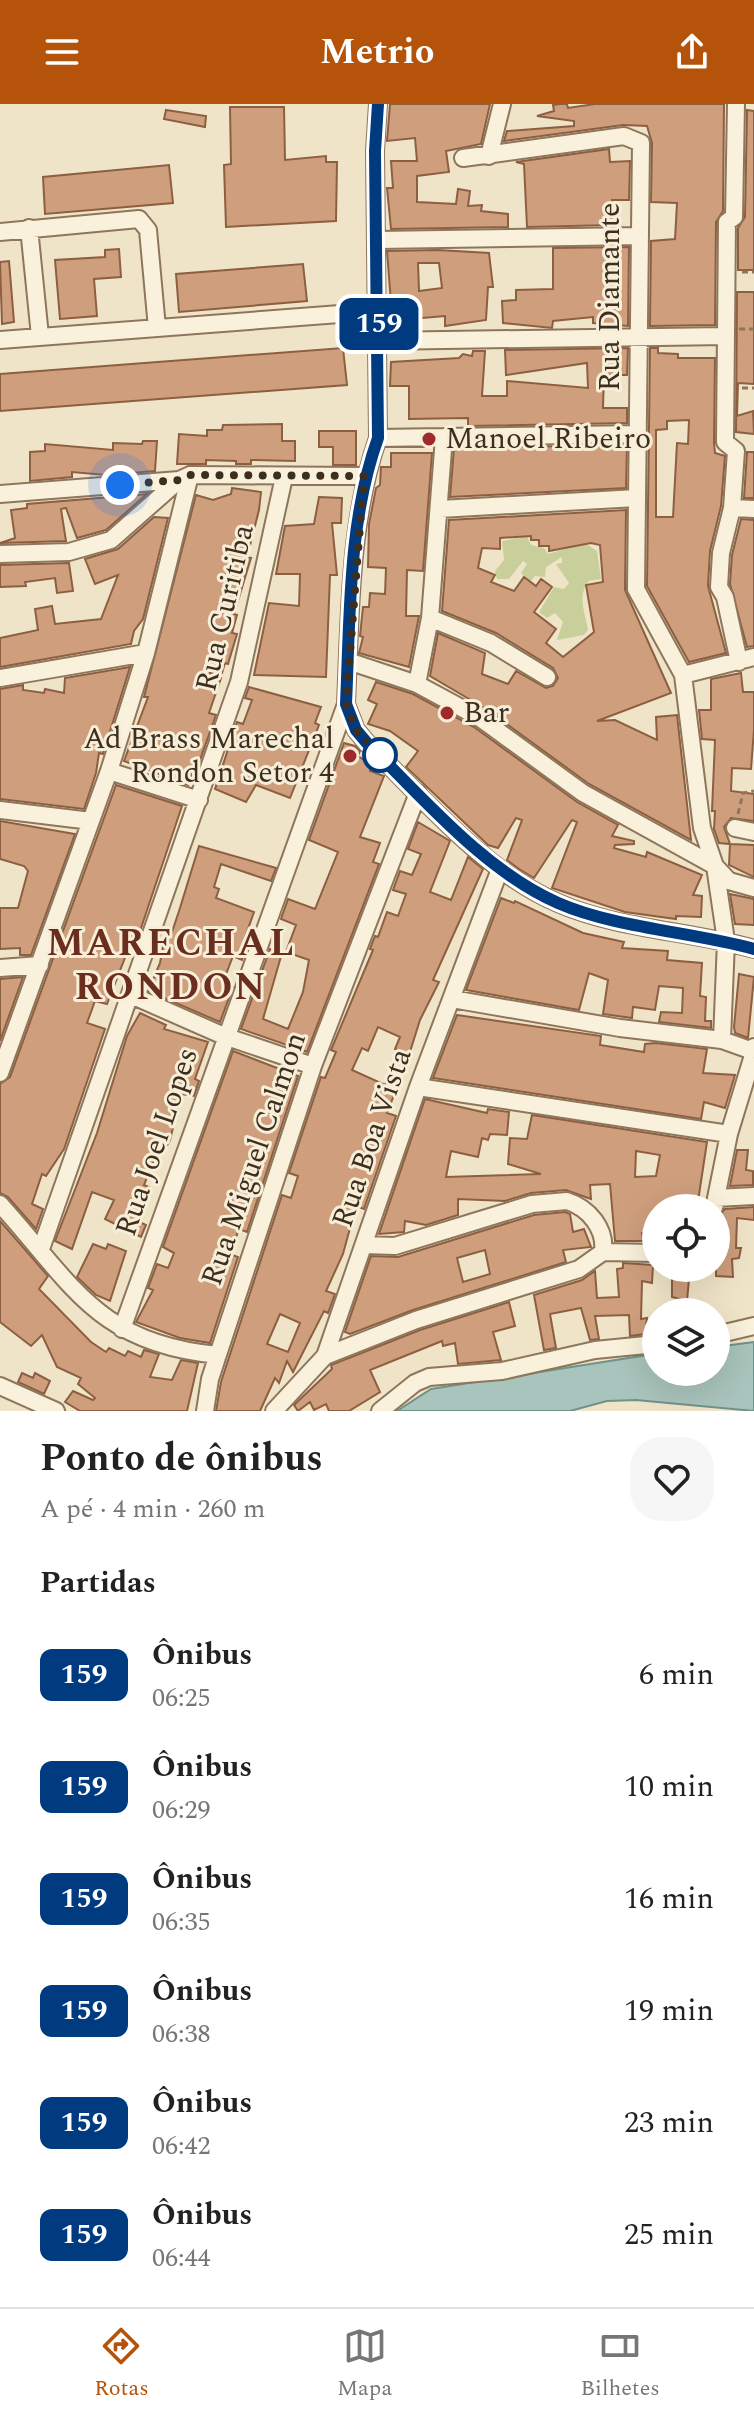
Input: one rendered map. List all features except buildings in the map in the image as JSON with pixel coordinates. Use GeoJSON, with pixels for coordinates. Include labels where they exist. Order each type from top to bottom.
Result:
{"type":"FeatureCollection","features":[{"type":"Feature","properties":{"kind":"street"},"geometry":{"type":"LineString","coordinates":[[378,104],[375,151],[378,438],[364,476],[346,704],[361,736],[418,793],[500,869],[545,897],[572,909],[754,949]]}},
{"type":"Feature","properties":{"kind":"street"},"geometry":{"type":"LineString","coordinates":[[463,158],[489,156],[502,104]]}},
{"type":"Feature","properties":{"kind":"street"},"geometry":{"type":"LineString","coordinates":[[722,1040],[726,941],[715,866],[702,828],[683,675],[746,660],[719,587],[721,553],[732,508],[736,451],[725,442],[727,222],[734,217],[736,104]]}},
{"type":"Feature","properties":{"kind":"street","name":"Rua Diamante"},"geometry":{"type":"LineString","coordinates":[[489,156],[624,136],[638,140],[642,147],[636,589],[683,675]]}},
{"type":"Feature","properties":{"kind":"street"},"geometry":{"type":"LineString","coordinates":[[0,232],[130,218],[145,223],[157,328]]}},
{"type":"Feature","properties":{"kind":"street"},"geometry":{"type":"LineString","coordinates":[[29,228],[40,336]]}},
{"type":"Feature","properties":{"kind":"street"},"geometry":{"type":"LineString","coordinates":[[377,240],[639,236]]}},
{"type":"Feature","properties":{"kind":"street"},"geometry":{"type":"LineString","coordinates":[[0,340],[379,311]]}},
{"type":"Feature","properties":{"kind":"street"},"geometry":{"type":"LineString","coordinates":[[379,341],[726,336]]}},
{"type":"Feature","properties":{"kind":"street"},"geometry":{"type":"LineString","coordinates":[[378,438],[638,434]]}},
{"type":"Feature","properties":{"kind":"street"},"geometry":{"type":"LineString","coordinates":[[417,684],[430,618],[444,437]]}},
{"type":"Feature","properties":{"kind":"street"},"geometry":{"type":"LineString","coordinates":[[0,494],[184,477],[364,476]]}},
{"type":"Feature","properties":{"kind":"street"},"geometry":{"type":"LineString","coordinates":[[0,554],[69,552],[111,540],[184,477]]}},
{"type":"Feature","properties":{"kind":"street"},"geometry":{"type":"LineString","coordinates":[[0,1073],[109,771],[146,653],[184,477]]}},
{"type":"Feature","properties":{"kind":"street","name":"Rua Curitiba"},"geometry":{"type":"LineString","coordinates":[[41,1249],[239,682],[284,477]]}},
{"type":"Feature","properties":{"kind":"street"},"geometry":{"type":"LineString","coordinates":[[440,509],[637,498]]}},
{"type":"Feature","properties":{"kind":"street"},"geometry":{"type":"LineString","coordinates":[[732,508],[754,509]]}},
{"type":"Feature","properties":{"kind":"street"},"geometry":{"type":"LineString","coordinates":[[430,618],[491,643],[547,677]]}},
{"type":"Feature","properties":{"kind":"street"},"geometry":{"type":"LineString","coordinates":[[0,678],[146,653]]}},
{"type":"Feature","properties":{"kind":"street"},"geometry":{"type":"LineString","coordinates":[[348,661],[417,684],[480,718],[583,793],[715,866],[729,881],[754,888]]}},
{"type":"Feature","properties":{"kind":"street","name":"Rua Joel Lopes"},"geometry":{"type":"LineString","coordinates":[[122,1329],[224,1036],[346,704]]}},
{"type":"Feature","properties":{"kind":"street"},"geometry":{"type":"LineString","coordinates":[[109,771],[199,800]]}},
{"type":"Feature","properties":{"kind":"street","name":"Rua Miguel Calmon"},"geometry":{"type":"LineString","coordinates":[[205,1411],[218,1355],[313,1066],[418,793]]}},
{"type":"Feature","properties":{"kind":"street"},"geometry":{"type":"LineString","coordinates":[[0,810],[91,821]]}},
{"type":"Feature","properties":{"kind":"street"},"geometry":{"type":"LineString","coordinates":[[735,828],[754,832]]}},
{"type":"Feature","properties":{"kind":"street","name":"Rua Boa Vista"},"geometry":{"type":"LineString","coordinates":[[274,1411],[325,1356],[418,1087],[500,869]]}},
{"type":"Feature","properties":{"kind":"street"},"geometry":{"type":"LineString","coordinates":[[0,968],[40,965]]}},
{"type":"Feature","properties":{"kind":"street"},"geometry":{"type":"LineString","coordinates":[[131,995],[224,1036],[313,1066]]}},
{"type":"Feature","properties":{"kind":"street"},"geometry":{"type":"LineString","coordinates":[[452,999],[585,1019],[620,1028],[722,1040],[754,1050],[729,1134],[717,1194]]}},
{"type":"Feature","properties":{"kind":"street"},"geometry":{"type":"LineString","coordinates":[[418,1087],[729,1134]]}},
{"type":"Feature","properties":{"kind":"street"},"geometry":{"type":"LineString","coordinates":[[730,1200],[754,1196]]}},
{"type":"Feature","properties":{"kind":"street"},"geometry":{"type":"LineString","coordinates":[[364,1245],[395,1246],[532,1204],[567,1201],[600,1226],[604,1238],[603,1252]]}},
{"type":"Feature","properties":{"kind":"street"},"geometry":{"type":"LineString","coordinates":[[0,1204],[41,1249],[59,1277],[122,1329],[179,1351],[218,1355]]}},
{"type":"Feature","properties":{"kind":"street"},"geometry":{"type":"LineString","coordinates":[[325,1356],[416,1320],[579,1269],[603,1252],[642,1253]]}},
{"type":"Feature","properties":{"kind":"street"},"geometry":{"type":"LineString","coordinates":[[730,1332],[754,1326]]}},
{"type":"Feature","properties":{"kind":"street"},"geometry":{"type":"LineString","coordinates":[[380,1411],[415,1383],[429,1377],[502,1371],[595,1350],[642,1345]]}},
{"type":"Feature","properties":{"kind":"street"},"geometry":{"type":"LineString","coordinates":[[0,1386],[56,1411]]}},
{"type":"Feature","properties":{"kind":"green space"},"geometry":{"type":"Polygon","coordinates":[[[527,536],[531,545],[544,548],[548,554],[585,543],[597,551],[601,579],[589,581],[583,592],[588,630],[584,635],[557,640],[563,622],[555,613],[547,618],[539,612],[554,587],[564,589],[569,583],[556,564],[562,563],[562,557],[546,567],[545,577],[535,576],[531,581],[521,573],[527,564],[523,561],[509,579],[497,579],[495,571],[504,560],[502,541],[527,536]]]}},
{"type":"Feature","properties":{"kind":"water"},"geometry":{"type":"Polygon","coordinates":[[[754,1342],[754,1411],[636,1400],[607,1401],[570,1411],[397,1411],[431,1389],[642,1356],[642,1386],[730,1386],[730,1345],[754,1342]]]}},
{"type":"Feature","properties":{"kind":"bus line","name":"159"},"geometry":{"type":"LineString","coordinates":[[378,104],[375,151],[378,438],[364,476],[354,570],[346,704],[352,722],[367,743],[500,869],[545,897],[590,914],[754,949]]}},
{"type":"Feature","properties":{"kind":"place","name":"Manoel Ribeiro"},"geometry":{"type":"Point","coordinates":[429,439]}},
{"type":"Feature","properties":{"kind":"place","name":"Bar"},"geometry":{"type":"Point","coordinates":[447,713]}},
{"type":"Feature","properties":{"kind":"place","name":"Ad Brass Marechal Rondon Setor 4"},"geometry":{"type":"Point","coordinates":[350,756]}},
{"type":"Feature","properties":{"kind":"district","name":"MARECHAL RONDON"},"geometry":{"type":"Point","coordinates":[171,966]}},
{"type":"Feature","properties":{"kind":"route"},"geometry":{"type":"LineString","coordinates":[[120,485],[179,480],[190,475],[364,476],[354,570],[346,704],[356,730],[384,760],[380,755]]}}]}
